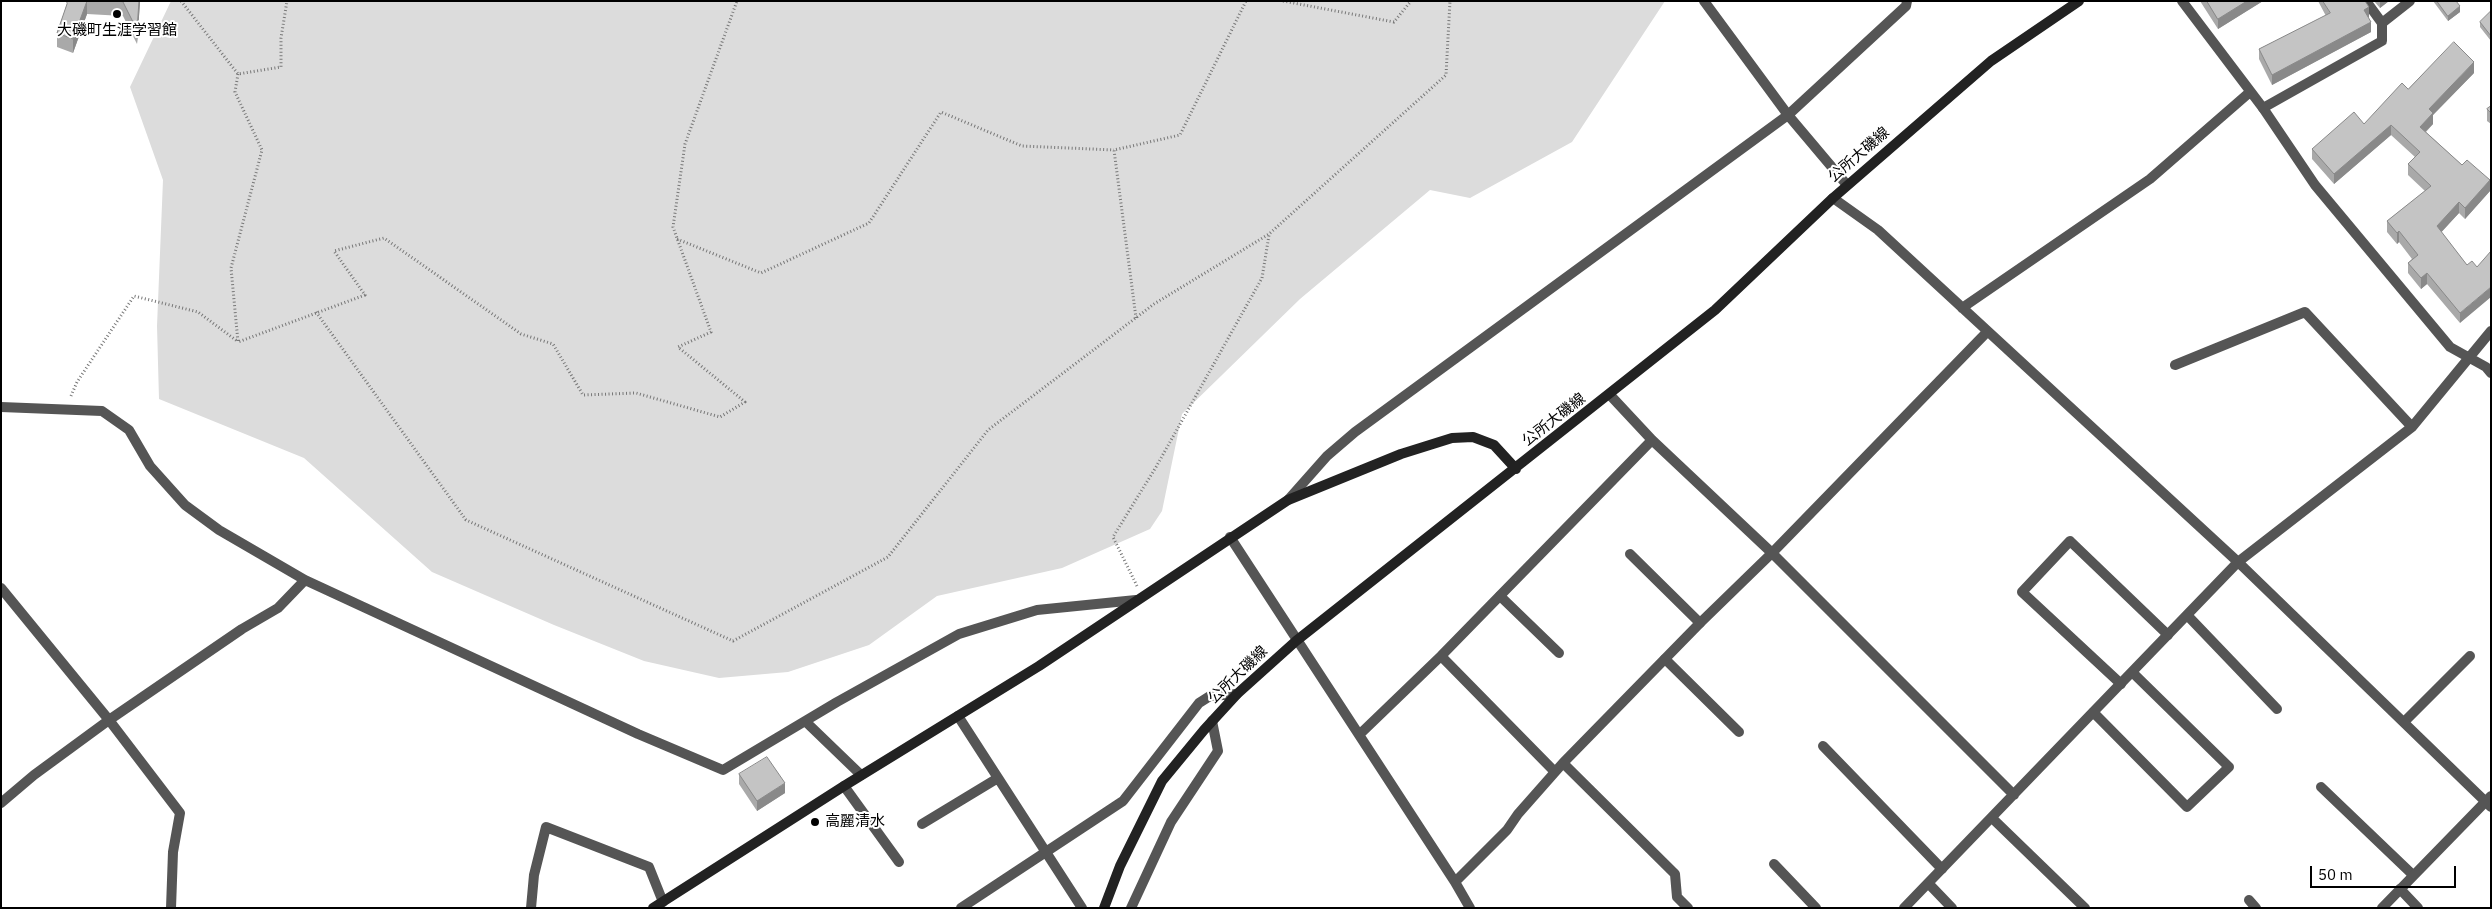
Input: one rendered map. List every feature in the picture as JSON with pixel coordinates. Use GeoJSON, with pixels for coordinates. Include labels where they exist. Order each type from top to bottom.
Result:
{"type":"FeatureCollection","features":[{"type":"Feature","properties":{"kind":"main road","name":"公所大磯線"},"geometry":{"type":"LineString","coordinates":[[1104,908],[1120,866],[1162,781],[1237,694],[1296,641],[1610,395],[1715,310],[1847,185],[1991,61],[2079,1]]}},
{"type":"Feature","properties":{"kind":"main road"},"geometry":{"type":"LineString","coordinates":[[653,908],[861,775],[1039,666],[1288,500],[1401,454],[1452,438],[1473,437],[1494,445],[1516,469]]}},
{"type":"Feature","properties":{"kind":"street"},"geometry":{"type":"LineString","coordinates":[[1704,1],[1788,115],[1847,185]]}},
{"type":"Feature","properties":{"kind":"street"},"geometry":{"type":"LineString","coordinates":[[1288,500],[1327,456],[1355,432],[1788,115],[1906,6],[1907,1]]}},
{"type":"Feature","properties":{"kind":"street"},"geometry":{"type":"LineString","coordinates":[[2182,1],[2263,108],[2321,193],[2450,347],[2486,367],[2491,373]]}},
{"type":"Feature","properties":{"kind":"street"},"geometry":{"type":"LineString","coordinates":[[2263,108],[2382,41],[2382,23],[2366,1]]}},
{"type":"Feature","properties":{"kind":"street"},"geometry":{"type":"LineString","coordinates":[[2382,23],[2410,1]]}},
{"type":"Feature","properties":{"kind":"street"},"geometry":{"type":"LineString","coordinates":[[1962,308],[2150,179],[2250,92]]}},
{"type":"Feature","properties":{"kind":"street"},"geometry":{"type":"LineString","coordinates":[[1833,198],[1878,230],[2238,562],[2489,801],[2382,908]]}},
{"type":"Feature","properties":{"kind":"street"},"geometry":{"type":"LineString","coordinates":[[2175,365],[2304,312],[2412,427]]}},
{"type":"Feature","properties":{"kind":"street"},"geometry":{"type":"LineString","coordinates":[[1904,908],[2238,562],[2412,427],[2470,359],[2491,331]]}},
{"type":"Feature","properties":{"kind":"street"},"geometry":{"type":"LineString","coordinates":[[1455,882],[1507,830],[1518,814],[1563,763],[1700,623],[1772,553],[1987,332]]}},
{"type":"Feature","properties":{"kind":"street"},"geometry":{"type":"LineString","coordinates":[[1610,395],[1652,440],[1772,553],[2014,795]]}},
{"type":"Feature","properties":{"kind":"street"},"geometry":{"type":"LineString","coordinates":[[1,407],[102,411],[129,430],[150,466],[185,505],[219,530],[305,580],[638,734],[723,770],[805,721],[959,634],[1037,610],[1139,598]]}},
{"type":"Feature","properties":{"kind":"street"},"geometry":{"type":"LineString","coordinates":[[1360,734],[1500,596],[1652,440]]}},
{"type":"Feature","properties":{"kind":"street"},"geometry":{"type":"LineString","coordinates":[[1230,537],[1296,641],[1360,734],[1470,908]]}},
{"type":"Feature","properties":{"kind":"street"},"geometry":{"type":"LineString","coordinates":[[2120,684],[2022,592],[2070,541],[2168,635]]}},
{"type":"Feature","properties":{"kind":"street"},"geometry":{"type":"LineString","coordinates":[[1630,554],[1700,623]]}},
{"type":"Feature","properties":{"kind":"street"},"geometry":{"type":"LineString","coordinates":[[1,803],[34,775],[108,720],[242,628],[278,608],[305,580]]}},
{"type":"Feature","properties":{"kind":"street"},"geometry":{"type":"LineString","coordinates":[[2,592],[108,720],[180,813],[173,852],[171,908]]}},
{"type":"Feature","properties":{"kind":"street"},"geometry":{"type":"LineString","coordinates":[[1500,596],[1559,653]]}},
{"type":"Feature","properties":{"kind":"street"},"geometry":{"type":"LineString","coordinates":[[2187,615],[2277,708]]}},
{"type":"Feature","properties":{"kind":"street"},"geometry":{"type":"LineString","coordinates":[[1440,656],[1555,772]]}},
{"type":"Feature","properties":{"kind":"street"},"geometry":{"type":"LineString","coordinates":[[2404,722],[2470,656]]}},
{"type":"Feature","properties":{"kind":"street"},"geometry":{"type":"LineString","coordinates":[[1665,659],[1738,732]]}},
{"type":"Feature","properties":{"kind":"street"},"geometry":{"type":"LineString","coordinates":[[2093,712],[2187,806],[2229,768],[2132,672]]}},
{"type":"Feature","properties":{"kind":"street"},"geometry":{"type":"LineString","coordinates":[[961,908],[1046,854],[1123,801],[1199,703],[1210,696],[1237,694]]}},
{"type":"Feature","properties":{"kind":"street"},"geometry":{"type":"LineString","coordinates":[[958,716],[1082,908]]}},
{"type":"Feature","properties":{"kind":"street"},"geometry":{"type":"LineString","coordinates":[[805,721],[861,775]]}},
{"type":"Feature","properties":{"kind":"street"},"geometry":{"type":"LineString","coordinates":[[1131,908],[1171,822],[1218,750],[1212,721]]}},
{"type":"Feature","properties":{"kind":"street"},"geometry":{"type":"LineString","coordinates":[[1824,746],[1942,868]]}},
{"type":"Feature","properties":{"kind":"street"},"geometry":{"type":"LineString","coordinates":[[1563,763],[1675,874],[1677,897],[1688,908]]}},
{"type":"Feature","properties":{"kind":"street"},"geometry":{"type":"LineString","coordinates":[[922,824],[998,778]]}},
{"type":"Feature","properties":{"kind":"street"},"geometry":{"type":"LineString","coordinates":[[844,786],[899,862]]}},
{"type":"Feature","properties":{"kind":"street"},"geometry":{"type":"LineString","coordinates":[[2321,786],[2413,876]]}},
{"type":"Feature","properties":{"kind":"street"},"geometry":{"type":"LineString","coordinates":[[1992,818],[2085,908]]}},
{"type":"Feature","properties":{"kind":"street"},"geometry":{"type":"LineString","coordinates":[[531,908],[534,875],[546,827],[649,867],[663,902]]}},
{"type":"Feature","properties":{"kind":"street"},"geometry":{"type":"LineString","coordinates":[[1774,864],[1816,908]]}},
{"type":"Feature","properties":{"kind":"street"},"geometry":{"type":"LineString","coordinates":[[1928,883],[1952,908]]}},
{"type":"Feature","properties":{"kind":"street"},"geometry":{"type":"LineString","coordinates":[[2400,889],[2418,908]]}},
{"type":"Feature","properties":{"kind":"path"},"geometry":{"type":"LineString","coordinates":[[181,1],[238,74],[235,92],[262,150],[231,268],[238,342]]}},
{"type":"Feature","properties":{"kind":"path"},"geometry":{"type":"LineString","coordinates":[[238,74],[281,67],[281,38],[287,1]]}},
{"type":"Feature","properties":{"kind":"path"},"geometry":{"type":"LineString","coordinates":[[238,342],[366,295],[334,251],[384,238],[521,334],[553,344],[583,395],[636,393],[720,417],[745,402],[678,347],[711,332],[673,227],[685,144],[737,1]]}},
{"type":"Feature","properties":{"kind":"path"},"geometry":{"type":"LineString","coordinates":[[677,239],[761,273],[869,223],[941,112],[1022,146],[1114,150],[1180,135],[1246,1]]}},
{"type":"Feature","properties":{"kind":"path"},"geometry":{"type":"LineString","coordinates":[[1283,1],[1394,22],[1411,1]]}},
{"type":"Feature","properties":{"kind":"path"},"geometry":{"type":"LineString","coordinates":[[316,312],[466,520],[733,641],[888,557],[988,430],[1154,304],[1269,234],[1446,76],[1450,1]]}},
{"type":"Feature","properties":{"kind":"path"},"geometry":{"type":"LineString","coordinates":[[1114,150],[1136,318]]}},
{"type":"Feature","properties":{"kind":"path"},"geometry":{"type":"LineString","coordinates":[[1139,598],[1113,537],[1156,467],[1262,278],[1269,234]]}},
{"type":"Feature","properties":{"kind":"path"},"geometry":{"type":"LineString","coordinates":[[66,409],[77,382],[134,296],[198,312],[238,342]]}},
{"type":"Feature","properties":{"kind":"shaded area"},"geometry":{"type":"Polygon","coordinates":[[[171,1],[1665,1],[1572,142],[1470,198],[1430,190],[1300,299],[1182,414],[1162,511],[1150,529],[1062,568],[937,596],[869,645],[788,672],[719,678],[644,661],[554,625],[432,572],[304,458],[159,399],[157,326],[163,180],[130,87],[171,1]]]}},
{"type":"Feature","properties":{"kind":"building"},"geometry":{"type":"Polygon","coordinates":[[[67,1],[87,1],[73,39],[57,33],[67,1]]]}},
{"type":"Feature","properties":{"kind":"building"},"geometry":{"type":"Polygon","coordinates":[[[110,1],[139,1],[137,30],[123,2],[110,1]]]}},
{"type":"Feature","properties":{"kind":"building"},"geometry":{"type":"Polygon","coordinates":[[[2207,1],[2247,1],[2218,19],[2207,1]]]}},
{"type":"Feature","properties":{"kind":"building"},"geometry":{"type":"Polygon","coordinates":[[[2323,1],[2365,1],[2369,7],[2364,10],[2371,22],[2272,75],[2259,49],[2330,13],[2323,1]]]}},
{"type":"Feature","properties":{"kind":"building"},"geometry":{"type":"Polygon","coordinates":[[[2437,1],[2456,1],[2460,6],[2448,16],[2437,1]]]}},
{"type":"Feature","properties":{"kind":"building"},"geometry":{"type":"Polygon","coordinates":[[[2491,11],[2491,36],[2480,22],[2491,11]]]}},
{"type":"Feature","properties":{"kind":"building"},"geometry":{"type":"Polygon","coordinates":[[[2454,42],[2474,62],[2429,109],[2433,113],[2420,127],[2462,165],[2467,160],[2490,180],[2465,208],[2459,202],[2437,226],[2467,265],[2472,261],[2477,267],[2491,251],[2491,287],[2460,313],[2427,273],[2421,278],[2408,263],[2418,255],[2399,231],[2397,233],[2387,221],[2431,186],[2408,164],[2420,152],[2391,125],[2334,174],[2312,149],[2354,112],[2364,124],[2402,83],[2408,89],[2454,42]]]}},
{"type":"Feature","properties":{"kind":"building"},"geometry":{"type":"Polygon","coordinates":[[[767,757],[785,783],[757,801],[739,774],[767,757]]]}},
{"type":"Feature","properties":{"kind":"place","name":"大磯町生涯学習館"},"geometry":{"type":"Point","coordinates":[117,14]}},
{"type":"Feature","properties":{"kind":"place","name":"高麗清水"},"geometry":{"type":"Point","coordinates":[815,822]}}]}
